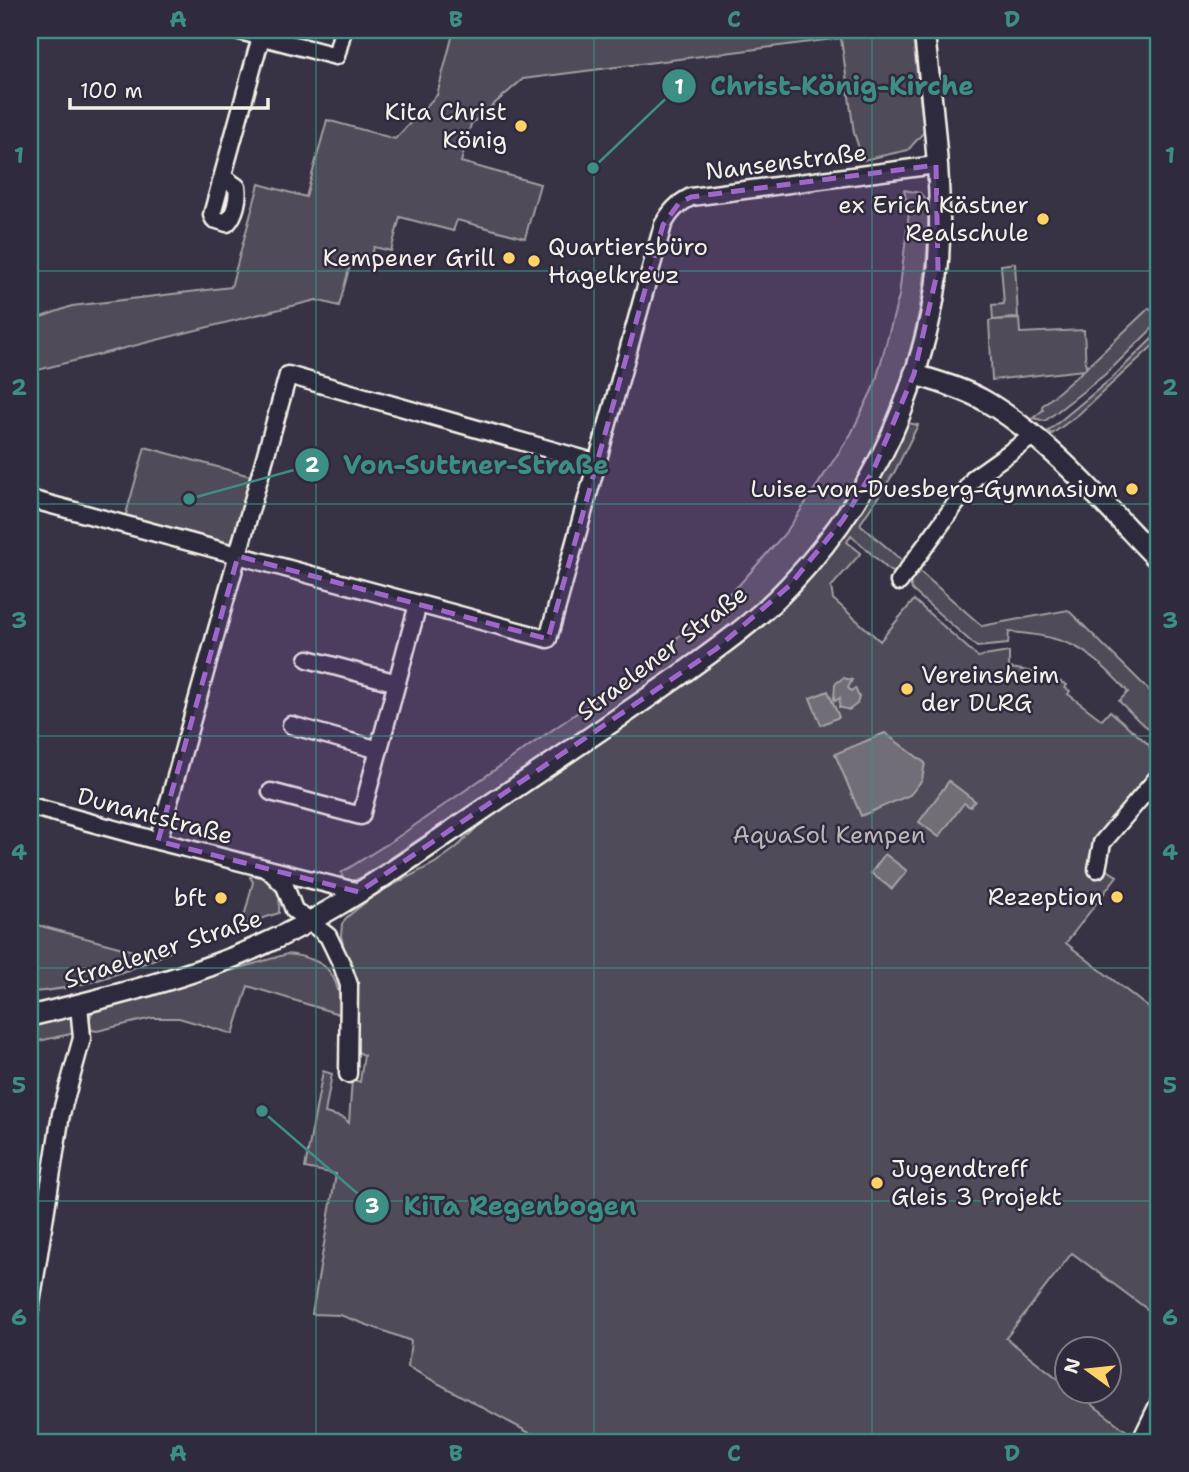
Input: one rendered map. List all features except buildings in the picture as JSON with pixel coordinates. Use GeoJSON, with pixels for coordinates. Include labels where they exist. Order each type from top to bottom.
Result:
{"type":"FeatureCollection","features":[{"type":"Feature","properties":{"kind":"street"},"geometry":{"type":"LineString","coordinates":[[236,30],[263,33],[336,56],[343,30]]}},
{"type":"Feature","properties":{"kind":"street","name":"Straelener Straße"},"geometry":{"type":"LineString","coordinates":[[30,1017],[79,1005],[245,952],[309,921],[359,892],[613,723],[706,657],[789,586],[843,520],[873,471],[901,413],[924,343],[938,269],[936,165],[925,30]]}},
{"type":"Feature","properties":{"kind":"street"},"geometry":{"type":"LineString","coordinates":[[223,177],[263,33]]}},
{"type":"Feature","properties":{"kind":"street","name":"Nansenstraße"},"geometry":{"type":"LineString","coordinates":[[418,604],[548,639],[663,225],[679,203],[691,197],[936,165]]}},
{"type":"Feature","properties":{"kind":"street"},"geometry":{"type":"LineString","coordinates":[[914,374],[984,400],[1033,436],[1055,454],[1159,561]]}},
{"type":"Feature","properties":{"kind":"street"},"geometry":{"type":"LineString","coordinates":[[158,841],[288,375],[597,463]]}},
{"type":"Feature","properties":{"kind":"street"},"geometry":{"type":"LineString","coordinates":[[899,582],[975,477],[1033,436]]}},
{"type":"Feature","properties":{"kind":"street"},"geometry":{"type":"LineString","coordinates":[[30,499],[418,604],[360,816],[271,792]]}},
{"type":"Feature","properties":{"kind":"street"},"geometry":{"type":"LineString","coordinates":[[308,659],[397,683]]}},
{"type":"Feature","properties":{"kind":"street"},"geometry":{"type":"LineString","coordinates":[[290,726],[379,750]]}},
{"type":"Feature","properties":{"kind":"street"},"geometry":{"type":"LineString","coordinates":[[1097,869],[1102,843],[1159,776]]}},
{"type":"Feature","properties":{"kind":"street","name":"Dunantstraße"},"geometry":{"type":"LineString","coordinates":[[30,806],[359,892]]}},
{"type":"Feature","properties":{"kind":"street"},"geometry":{"type":"LineString","coordinates":[[269,870],[285,886],[294,910],[327,936],[342,965],[349,985],[348,1074]]}},
{"type":"Feature","properties":{"kind":"street"},"geometry":{"type":"LineString","coordinates":[[30,1310],[61,1114],[82,1038],[79,1005]]}},
{"type":"Feature","properties":{"kind":"street"},"geometry":{"type":"LineString","coordinates":[[1140,1442],[1159,1403]]}},
{"type":"Feature","properties":{"kind":"highlighted area"},"geometry":{"type":"Polygon","coordinates":[[[936,165],[938,269],[914,374],[873,471],[843,520],[789,586],[716,649],[359,892],[158,841],[238,556],[548,639],[663,225],[679,203],[691,197],[936,165]]]}},
{"type":"Feature","properties":{"kind":"green space"},"geometry":{"type":"Polygon","coordinates":[[[454,30],[912,30],[924,132],[908,150],[863,160],[854,133],[841,38],[523,79],[471,124],[461,162],[540,184],[525,238],[457,220],[453,231],[400,217],[391,251],[374,247],[371,258],[353,254],[339,306],[316,300],[30,372],[30,321],[72,306],[231,287],[259,184],[306,197],[327,120],[395,139],[437,95],[454,30]]]}},
{"type":"Feature","properties":{"kind":"green space"},"geometry":{"type":"Polygon","coordinates":[[[904,190],[920,193],[928,203],[927,257],[919,311],[906,365],[887,418],[864,468],[835,516],[802,560],[751,611],[647,689],[364,876],[353,881],[343,878],[341,873],[395,839],[643,667],[739,585],[787,531],[851,434],[875,384],[899,296],[909,212],[904,190]]]}},
{"type":"Feature","properties":{"kind":"green space"},"geometry":{"type":"Polygon","coordinates":[[[1015,263],[1018,317],[994,320],[1019,319],[1020,333],[1084,330],[1086,368],[1149,308],[1159,318],[1159,322],[1107,373],[1045,421],[1033,418],[1043,410],[1042,406],[1084,370],[992,380],[989,321],[993,320],[992,305],[1004,304],[1001,265],[1015,263]]]}},
{"type":"Feature","properties":{"kind":"green space"},"geometry":{"type":"Polygon","coordinates":[[[1159,332],[1159,340],[1079,414],[1052,434],[1048,431],[1112,378],[1159,332]]]}},
{"type":"Feature","properties":{"kind":"green space","name":"AquaSol Kempen"},"geometry":{"type":"Polygon","coordinates":[[[908,423],[918,425],[894,473],[860,524],[907,565],[899,574],[890,571],[851,535],[847,542],[861,553],[831,587],[833,599],[880,641],[914,600],[978,657],[1009,652],[1009,668],[1053,678],[1067,685],[1065,688],[1070,691],[1068,694],[1102,720],[1110,711],[1148,744],[1159,762],[1096,845],[1104,868],[1117,876],[1066,943],[1159,1016],[1159,1055],[1156,1059],[1159,1059],[1159,1318],[1072,1253],[1006,1338],[1052,1374],[1052,1406],[1094,1406],[1137,1439],[1136,1442],[546,1442],[408,1367],[411,1341],[340,1315],[312,1314],[336,1174],[305,1168],[323,1071],[332,1074],[325,1113],[344,1118],[349,1123],[352,1079],[360,1082],[364,1055],[358,1052],[356,1042],[353,986],[341,936],[342,924],[376,894],[435,863],[456,848],[478,826],[718,658],[890,459],[908,423]]]}},
{"type":"Feature","properties":{"kind":"green space"},"geometry":{"type":"Polygon","coordinates":[[[145,447],[254,477],[235,547],[124,521],[145,447]]]}},
{"type":"Feature","properties":{"kind":"green space"},"geometry":{"type":"Polygon","coordinates":[[[916,568],[982,626],[1068,610],[1153,694],[1159,687],[1159,736],[1119,701],[1128,692],[1100,664],[1076,647],[1048,637],[1009,632],[1008,644],[977,647],[912,590],[909,579],[916,568]]]}},
{"type":"Feature","properties":{"kind":"green space"},"geometry":{"type":"Polygon","coordinates":[[[257,875],[271,881],[280,892],[279,913],[242,925],[253,882],[250,877],[257,875]]]}},
{"type":"Feature","properties":{"kind":"green space"},"geometry":{"type":"Polygon","coordinates":[[[30,923],[152,956],[172,951],[103,979],[67,988],[30,992],[30,923]]]}},
{"type":"Feature","properties":{"kind":"green space"},"geometry":{"type":"Polygon","coordinates":[[[287,954],[313,960],[329,971],[338,989],[342,1015],[248,986],[233,1034],[179,1018],[152,1018],[97,1031],[88,1025],[92,1012],[287,954]]]}},
{"type":"Feature","properties":{"kind":"green space"},"geometry":{"type":"Polygon","coordinates":[[[70,1016],[79,1032],[30,1043],[30,1025],[70,1016]]]}},
{"type":"Feature","properties":{"kind":"shaded area"},"geometry":{"type":"Polygon","coordinates":[[[843,678],[852,680],[848,688],[851,691],[855,688],[859,697],[857,704],[849,710],[839,707],[840,698],[835,701],[834,699],[835,684],[843,678]]]}},
{"type":"Feature","properties":{"kind":"shaded area"},"geometry":{"type":"Polygon","coordinates":[[[828,691],[839,717],[821,725],[810,698],[828,691]]]}},
{"type":"Feature","properties":{"kind":"shaded area"},"geometry":{"type":"Polygon","coordinates":[[[885,733],[925,763],[922,780],[910,795],[861,816],[835,754],[885,733]]]}},
{"type":"Feature","properties":{"kind":"shaded area"},"geometry":{"type":"Polygon","coordinates":[[[949,781],[975,801],[970,807],[964,803],[939,837],[919,822],[949,781]]]}},
{"type":"Feature","properties":{"kind":"shaded area"},"geometry":{"type":"Polygon","coordinates":[[[885,854],[907,871],[892,889],[871,873],[885,854]]]}},
{"type":"Feature","properties":{"kind":"place","name":"Kita Christ König"},"geometry":{"type":"Point","coordinates":[521,126]}},
{"type":"Feature","properties":{"kind":"place","name":"Christ-König-Kirche"},"geometry":{"type":"Point","coordinates":[593,168]}},
{"type":"Feature","properties":{"kind":"place","name":"ex Erich Kästner Realschule"},"geometry":{"type":"Point","coordinates":[1043,219]}},
{"type":"Feature","properties":{"kind":"place","name":"Kempener Grill"},"geometry":{"type":"Point","coordinates":[509,258]}},
{"type":"Feature","properties":{"kind":"place","name":"Quartiersbüro Hagelkreuz"},"geometry":{"type":"Point","coordinates":[534,261]}},
{"type":"Feature","properties":{"kind":"place","name":"Luise-von-Duesberg-Gymnasium"},"geometry":{"type":"Point","coordinates":[1132,489]}},
{"type":"Feature","properties":{"kind":"place","name":"Von-Suttner-Straße"},"geometry":{"type":"Point","coordinates":[189,499]}},
{"type":"Feature","properties":{"kind":"place","name":"Vereinsheim der DLRG"},"geometry":{"type":"Point","coordinates":[907,689]}},
{"type":"Feature","properties":{"kind":"place","name":"Rezeption"},"geometry":{"type":"Point","coordinates":[1117,897]}},
{"type":"Feature","properties":{"kind":"place","name":"bft"},"geometry":{"type":"Point","coordinates":[221,898]}},
{"type":"Feature","properties":{"kind":"place","name":"KiTa Regenbogen"},"geometry":{"type":"Point","coordinates":[262,1111]}},
{"type":"Feature","properties":{"kind":"place","name":"Jugendtreff Gleis 3 Projekt"},"geometry":{"type":"Point","coordinates":[877,1183]}}]}
